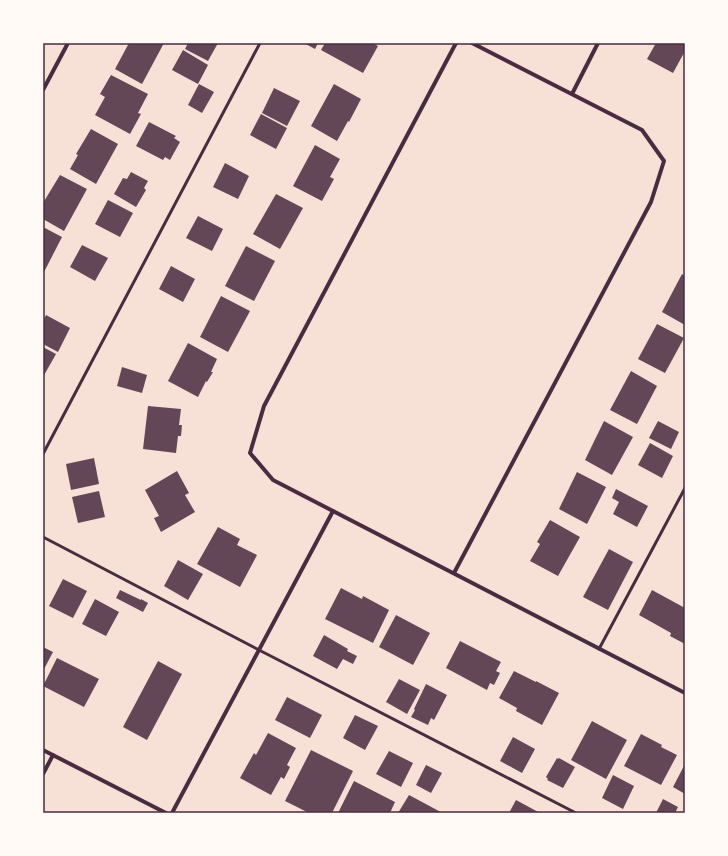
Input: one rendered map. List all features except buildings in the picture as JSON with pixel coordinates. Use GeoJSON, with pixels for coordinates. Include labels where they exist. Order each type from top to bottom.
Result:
{"type":"FeatureCollection","features":[{"type":"Feature","properties":{"kind":"street"},"geometry":{"type":"LineString","coordinates":[[43,90],[68,43]]}},
{"type":"Feature","properties":{"kind":"street"},"geometry":{"type":"LineString","coordinates":[[456,43],[264,406],[250,453],[273,480],[685,693]]}},
{"type":"Feature","properties":{"kind":"street"},"geometry":{"type":"LineString","coordinates":[[454,573],[651,202],[664,161],[642,130],[472,43]]}},
{"type":"Feature","properties":{"kind":"street"},"geometry":{"type":"LineString","coordinates":[[572,94],[598,43]]}},
{"type":"Feature","properties":{"kind":"street"},"geometry":{"type":"LineString","coordinates":[[172,813],[333,511]]}},
{"type":"Feature","properties":{"kind":"street"},"geometry":{"type":"LineString","coordinates":[[43,750],[166,813]]}},
{"type":"Feature","properties":{"kind":"street"},"geometry":{"type":"LineString","coordinates":[[43,774],[53,755]]}},
{"type":"Feature","properties":{"kind":"lane"},"geometry":{"type":"LineString","coordinates":[[43,454],[260,43]]}},
{"type":"Feature","properties":{"kind":"lane"},"geometry":{"type":"LineString","coordinates":[[599,649],[685,488]]}},
{"type":"Feature","properties":{"kind":"lane"},"geometry":{"type":"LineString","coordinates":[[43,536],[259,650],[576,813]]}}]}
